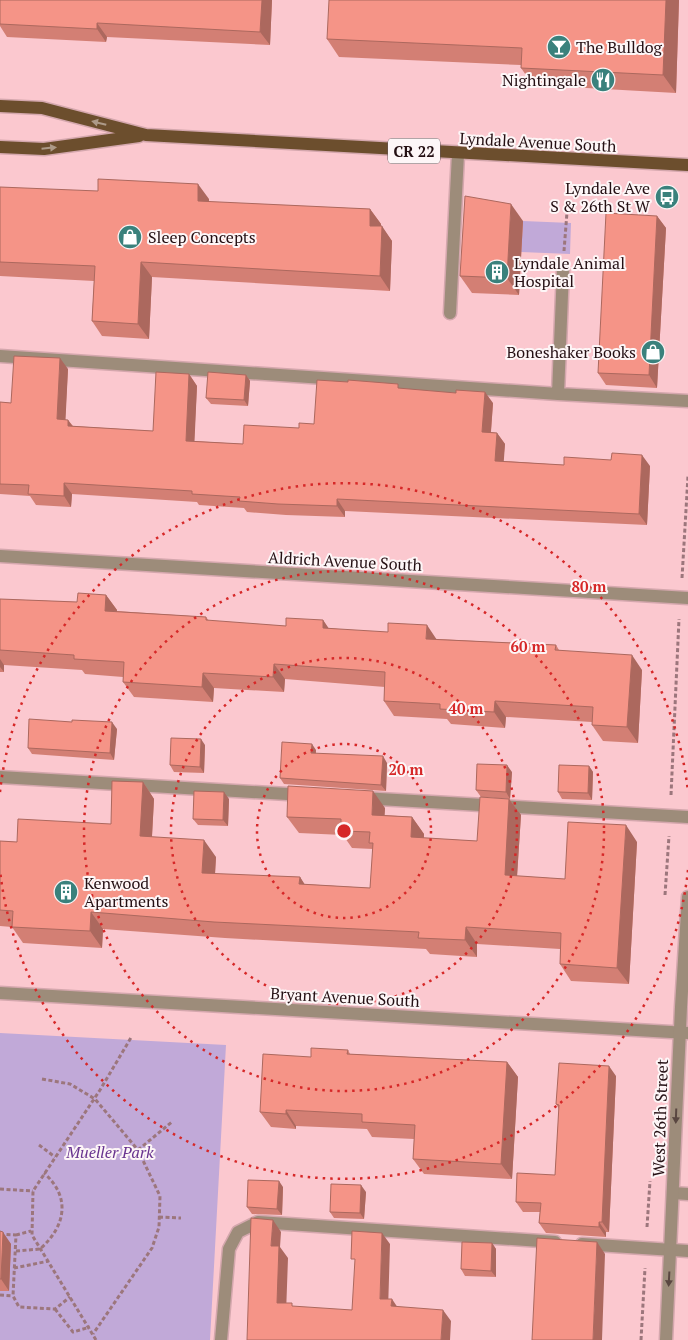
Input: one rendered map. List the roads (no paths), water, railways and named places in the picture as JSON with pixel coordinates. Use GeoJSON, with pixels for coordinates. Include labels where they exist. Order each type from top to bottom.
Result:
{"type":"FeatureCollection","features":[{"type":"Feature","properties":{"kind":"main road","name":"Lyndale Avenue South"},"geometry":{"type":"LineString","coordinates":[[0,106],[42,108],[146,135],[458,154],[688,165]]}},
{"type":"Feature","properties":{"kind":"main road","name":"Lyndale Avenue South"},"geometry":{"type":"LineString","coordinates":[[0,147],[44,149],[146,135]]}},
{"type":"Feature","properties":{"kind":"street"},"geometry":{"type":"LineString","coordinates":[[450,313],[458,154]]}},
{"type":"Feature","properties":{"kind":"street"},"geometry":{"type":"LineString","coordinates":[[558,394],[563,270]]}},
{"type":"Feature","properties":{"kind":"street"},"geometry":{"type":"LineString","coordinates":[[0,356],[688,401]]}},
{"type":"Feature","properties":{"kind":"street","name":"Aldrich Avenue South"},"geometry":{"type":"LineString","coordinates":[[0,556],[688,598]]}},
{"type":"Feature","properties":{"kind":"street"},"geometry":{"type":"LineString","coordinates":[[0,777],[314,795]]}},
{"type":"Feature","properties":{"kind":"street"},"geometry":{"type":"LineString","coordinates":[[353,797],[688,817]]}},
{"type":"Feature","properties":{"kind":"street","name":"West 26th Street"},"geometry":{"type":"LineString","coordinates":[[666,1340],[673,1193],[684,1033],[688,897]]}},
{"type":"Feature","properties":{"kind":"street","name":"Bryant Avenue South"},"geometry":{"type":"LineString","coordinates":[[0,993],[684,1033]]}},
{"type":"Feature","properties":{"kind":"street"},"geometry":{"type":"LineString","coordinates":[[673,1193],[688,1194]]}},
{"type":"Feature","properties":{"kind":"street"},"geometry":{"type":"LineString","coordinates":[[221,1340],[229,1249],[238,1232],[258,1222],[688,1251]]}},
{"type":"Feature","properties":{"kind":"place","name":"The Bulldog"},"geometry":{"type":"Point","coordinates":[559,47]}},
{"type":"Feature","properties":{"kind":"place","name":"Nightingale"},"geometry":{"type":"Point","coordinates":[603,80]}},
{"type":"Feature","properties":{"kind":"place","name":"Lyndale Ave S & 26th St W"},"geometry":{"type":"Point","coordinates":[667,197]}},
{"type":"Feature","properties":{"kind":"place","name":"Sleep Concepts"},"geometry":{"type":"Point","coordinates":[130,237]}},
{"type":"Feature","properties":{"kind":"place","name":"Lyndale Animal Hospital"},"geometry":{"type":"Point","coordinates":[497,272]}},
{"type":"Feature","properties":{"kind":"place","name":"Boneshaker Books"},"geometry":{"type":"Point","coordinates":[653,352]}},
{"type":"Feature","properties":{"kind":"place","name":"Kenwood Apartments"},"geometry":{"type":"Point","coordinates":[66,892]}},
{"type":"Feature","properties":{"kind":"park label","name":"Mueller Park"},"geometry":{"type":"Point","coordinates":[110,1152]}}]}
